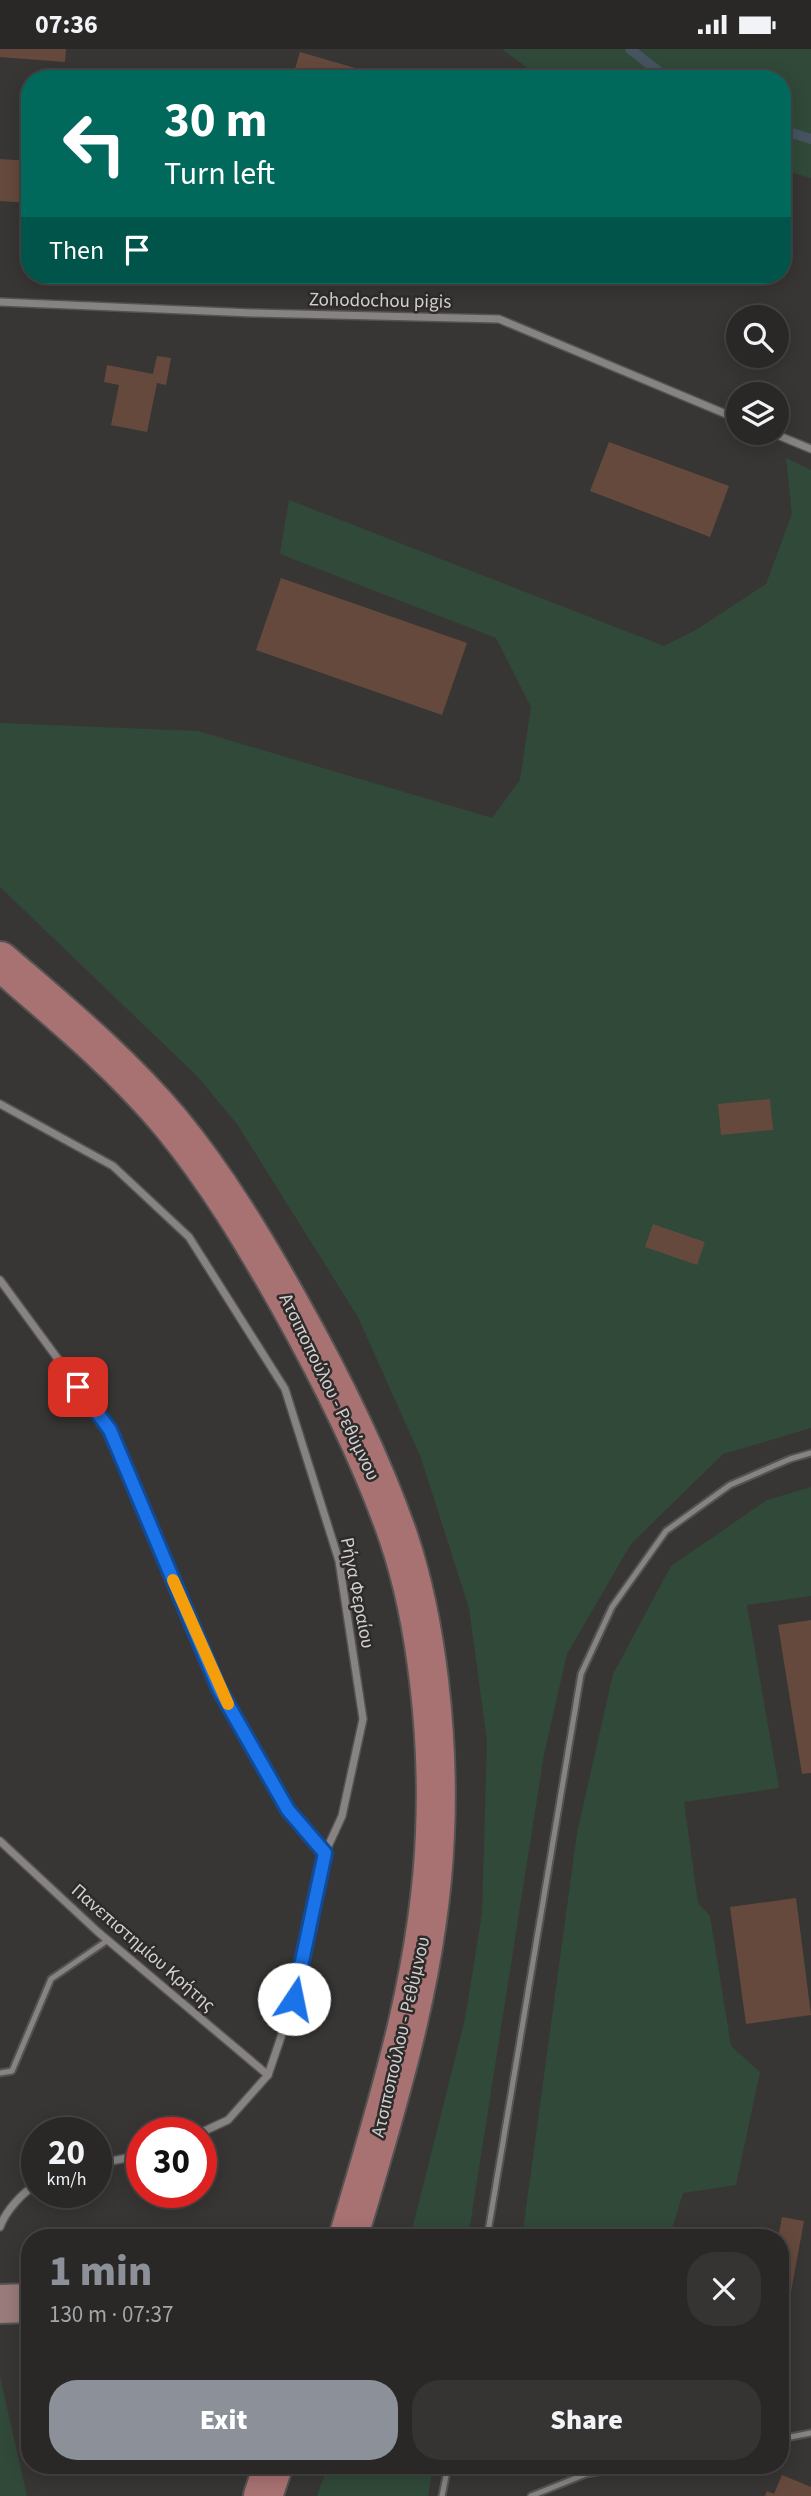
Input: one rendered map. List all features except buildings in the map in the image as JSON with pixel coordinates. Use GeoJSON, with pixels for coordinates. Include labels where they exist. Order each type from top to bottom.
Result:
{"type":"FeatureCollection","features":[{"type":"Feature","properties":{"kind":"main road","name":"Ατσιποπούλου - Ρεθύμνου"},"geometry":{"type":"LineString","coordinates":[[0,961],[97,1046],[171,1123],[245,1225],[310,1342],[365,1450],[399,1540],[422,1639],[435,1730],[435,1834],[426,1930],[411,2013],[385,2114],[351,2229]]}},
{"type":"Feature","properties":{"kind":"main road"},"geometry":{"type":"LineString","coordinates":[[263,2496],[270,2474]]}},
{"type":"Feature","properties":{"kind":"street","name":"Zohodochou pigis"},"geometry":{"type":"LineString","coordinates":[[0,302],[252,313],[499,319],[726,414]]}},
{"type":"Feature","properties":{"kind":"street"},"geometry":{"type":"LineString","coordinates":[[789,440],[811,450]]}},
{"type":"Feature","properties":{"kind":"street","name":"Ρήγα Φεραίου"},"geometry":{"type":"LineString","coordinates":[[0,1104],[113,1166],[189,1237],[285,1389],[339,1561],[363,1719],[342,1816],[325,1853],[294,1999],[268,2075],[228,2119],[217,2124]]}},
{"type":"Feature","properties":{"kind":"street"},"geometry":{"type":"LineString","coordinates":[[0,1280],[110,1430],[219,1689],[288,1810],[325,1853]]}},
{"type":"Feature","properties":{"kind":"street","name":"Πανεπιστημίου Κρήτης"},"geometry":{"type":"LineString","coordinates":[[0,1842],[108,1940],[268,2075]]}},
{"type":"Feature","properties":{"kind":"street"},"geometry":{"type":"LineString","coordinates":[[0,2227],[3,2219],[21,2198]]}},
{"type":"Feature","properties":{"kind":"street"},"geometry":{"type":"LineString","coordinates":[[0,2304],[21,2303]]}},
{"type":"Feature","properties":{"kind":"street"},"geometry":{"type":"LineString","coordinates":[[255,2474],[256,2496]]}},
{"type":"Feature","properties":{"kind":"lane"},"geometry":{"type":"LineString","coordinates":[[488,2229],[581,1674],[612,1607],[666,1531],[730,1486],[790,1459],[811,1453]]}},
{"type":"Feature","properties":{"kind":"lane"},"geometry":{"type":"LineString","coordinates":[[0,2073],[12,2071],[51,1979],[108,1940]]}},
{"type":"Feature","properties":{"kind":"lane"},"geometry":{"type":"LineString","coordinates":[[789,2437],[811,2433]]}},
{"type":"Feature","properties":{"kind":"lane"},"geometry":{"type":"LineString","coordinates":[[442,2496],[446,2474]]}},
{"type":"Feature","properties":{"kind":"lane"},"geometry":{"type":"LineString","coordinates":[[531,2496],[586,2474]]}},
{"type":"Feature","properties":{"kind":"green space"},"geometry":{"type":"Polygon","coordinates":[[[502,49],[811,49],[811,178],[791,172],[791,70],[530,70],[502,49]]]}},
{"type":"Feature","properties":{"kind":"green space"},"geometry":{"type":"Polygon","coordinates":[[[786,458],[811,470],[811,1428],[723,1454],[631,1544],[567,1654],[544,1754],[469,2229],[412,2229],[465,2019],[482,1913],[487,1741],[469,1608],[421,1458],[358,1317],[237,1124],[197,1076],[0,887],[0,723],[198,731],[492,818],[520,780],[531,707],[496,638],[280,554],[289,500],[664,646],[696,630],[766,584],[792,514],[786,458]]]}},
{"type":"Feature","properties":{"kind":"green space"},"geometry":{"type":"Polygon","coordinates":[[[811,1487],[811,1596],[747,1605],[779,1788],[684,1802],[698,1903],[710,1916],[731,2046],[760,2072],[736,2185],[683,2193],[672,2229],[523,2229],[577,1833],[613,1674],[671,1566],[767,1500],[811,1487]]]}},
{"type":"Feature","properties":{"kind":"green space"},"geometry":{"type":"Polygon","coordinates":[[[0,2377],[27,2496],[0,2496],[0,2377]]]}},
{"type":"Feature","properties":{"kind":"green space"},"geometry":{"type":"Polygon","coordinates":[[[325,2474],[432,2474],[428,2496],[317,2496],[325,2474]]]}},
{"type":"Feature","properties":{"kind":"waterway"},"geometry":{"type":"LineString","coordinates":[[630,49],[657,70]]}},
{"type":"Feature","properties":{"kind":"waterway"},"geometry":{"type":"LineString","coordinates":[[791,133],[811,139]]}},
{"type":"Feature","properties":{"kind":"slow traffic"},"geometry":{"type":"LineString","coordinates":[[173,1580],[219,1689],[228,1704]]}},
{"type":"Feature","properties":{"kind":"route"},"geometry":{"type":"LineString","coordinates":[[78,1387],[110,1430],[219,1689],[288,1810],[325,1853],[311,1906],[294,1999]]}}]}
